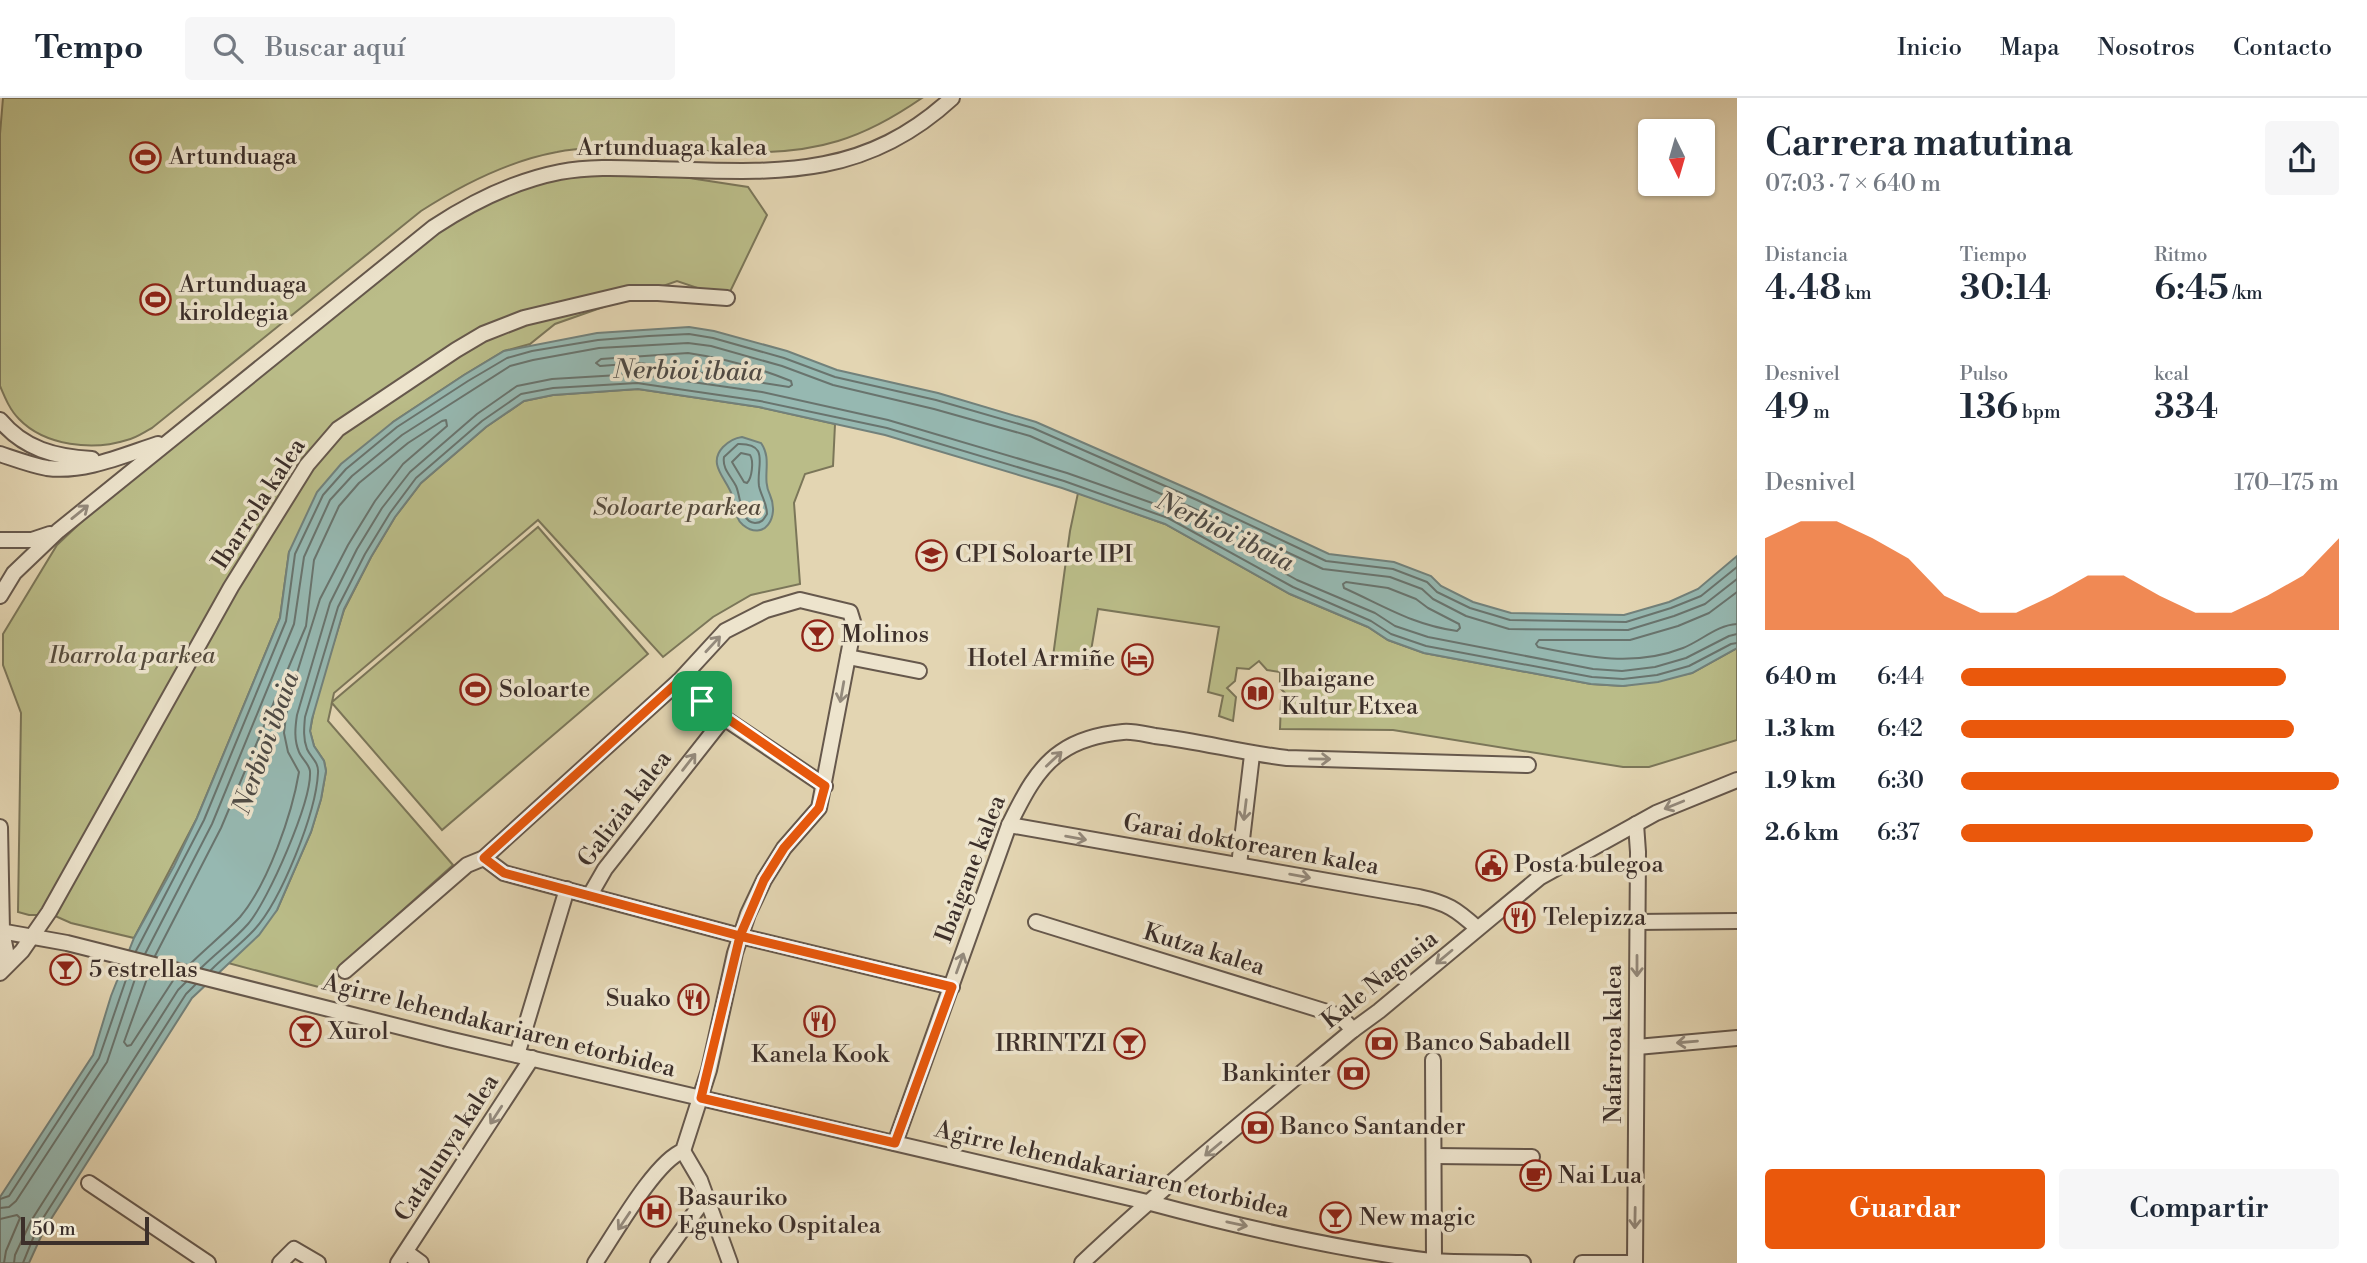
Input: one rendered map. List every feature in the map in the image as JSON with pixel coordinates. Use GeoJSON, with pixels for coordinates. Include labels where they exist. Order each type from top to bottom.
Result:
{"type":"FeatureCollection","features":[{"type":"Feature","properties":{"kind":"street","name":"Artunduaga kalea"},"geometry":{"type":"LineString","coordinates":[[0,596],[15,573],[58,531],[166,442],[433,227],[497,191],[549,174],[592,168],[782,171],[827,165],[875,149],[909,131],[952,98]]}},
{"type":"Feature","properties":{"kind":"street","name":"Ibarrola kalea"},"geometry":{"type":"LineString","coordinates":[[0,971],[22,951],[49,912],[237,577],[307,465],[338,429],[456,350],[483,334],[524,317],[629,293],[727,298]]}},
{"type":"Feature","properties":{"kind":"street","name":"Artunduaga kalea"},"geometry":{"type":"LineString","coordinates":[[0,420],[24,443],[45,452],[66,458],[107,461]]}},
{"type":"Feature","properties":{"kind":"street","name":"Artunduaga kalea"},"geometry":{"type":"LineString","coordinates":[[0,454],[47,467],[69,469],[107,461],[166,442]]}},
{"type":"Feature","properties":{"kind":"street","name":"Artunduaga kalea"},"geometry":{"type":"LineString","coordinates":[[0,540],[32,540],[58,531]]}},
{"type":"Feature","properties":{"kind":"street"},"geometry":{"type":"LineString","coordinates":[[345,971],[467,865],[484,858],[679,681],[725,631],[766,610],[800,600],[850,612],[854,625],[819,808],[784,848],[764,880],[740,936],[701,1098],[683,1151],[659,1169],[595,1263]]}},
{"type":"Feature","properties":{"kind":"street"},"geometry":{"type":"LineString","coordinates":[[848,657],[919,671]]}},
{"type":"Feature","properties":{"kind":"street"},"geometry":{"type":"LineString","coordinates":[[679,681],[724,718],[825,786]]}},
{"type":"Feature","properties":{"kind":"street","name":"Galizia kalea"},"geometry":{"type":"LineString","coordinates":[[590,895],[605,869],[724,718]]}},
{"type":"Feature","properties":{"kind":"street","name":"Ibaigane kalea"},"geometry":{"type":"LineString","coordinates":[[895,1143],[1009,825],[1024,794],[1060,752],[1080,741],[1124,732],[1181,739],[1252,755],[1287,758],[1528,765]]}},
{"type":"Feature","properties":{"kind":"street"},"geometry":{"type":"LineString","coordinates":[[1239,865],[1252,755]]}},
{"type":"Feature","properties":{"kind":"street","name":"Kale Nagusia"},"geometry":{"type":"LineString","coordinates":[[1082,1263],[1147,1202],[1539,878],[1656,813],[1737,780]]}},
{"type":"Feature","properties":{"kind":"street","name":"Nafarroa kalea"},"geometry":{"type":"LineString","coordinates":[[1634,1263],[1638,852],[1636,824]]}},
{"type":"Feature","properties":{"kind":"street","name":"Garai doktorearen kalea"},"geometry":{"type":"LineString","coordinates":[[1009,825],[1445,903],[1457,909],[1477,928]]}},
{"type":"Feature","properties":{"kind":"street"},"geometry":{"type":"LineString","coordinates":[[0,827],[1,931],[6,951],[5,962],[0,971]]}},
{"type":"Feature","properties":{"kind":"street"},"geometry":{"type":"LineString","coordinates":[[484,858],[504,873],[740,936],[952,987]]}},
{"type":"Feature","properties":{"kind":"street","name":"Galizia kalea"},"geometry":{"type":"LineString","coordinates":[[517,1055],[567,889]]}},
{"type":"Feature","properties":{"kind":"street"},"geometry":{"type":"LineString","coordinates":[[1636,922],[1737,921]]}},
{"type":"Feature","properties":{"kind":"street","name":"Kutza kalea"},"geometry":{"type":"LineString","coordinates":[[1036,922],[1340,1016],[1353,1030]]}},
{"type":"Feature","properties":{"kind":"street","name":"Agirre lehendakariaren etorbidea"},"geometry":{"type":"LineString","coordinates":[[1,931],[67,943],[517,1055],[1211,1219],[1320,1242],[1434,1261],[1522,1263]]}},
{"type":"Feature","properties":{"kind":"street"},"geometry":{"type":"LineString","coordinates":[[1637,1047],[1737,1038]]}},
{"type":"Feature","properties":{"kind":"street","name":"Catalunya kalea"},"geometry":{"type":"LineString","coordinates":[[402,1258],[532,1058]]}},
{"type":"Feature","properties":{"kind":"street"},"geometry":{"type":"LineString","coordinates":[[1433,1060],[1434,1261]]}},
{"type":"Feature","properties":{"kind":"street"},"geometry":{"type":"LineString","coordinates":[[683,1151],[696,1171],[730,1263]]}},
{"type":"Feature","properties":{"kind":"street"},"geometry":{"type":"LineString","coordinates":[[1434,1157],[1532,1157]]}},
{"type":"Feature","properties":{"kind":"street"},"geometry":{"type":"LineString","coordinates":[[89,1183],[208,1263]]}},
{"type":"Feature","properties":{"kind":"street"},"geometry":{"type":"LineString","coordinates":[[658,1263],[706,1198]]}},
{"type":"Feature","properties":{"kind":"street"},"geometry":{"type":"LineString","coordinates":[[280,1263],[295,1249],[318,1263]]}},
{"type":"Feature","properties":{"kind":"street"},"geometry":{"type":"LineString","coordinates":[[402,1258],[421,1263]]}},
{"type":"Feature","properties":{"kind":"street"},"geometry":{"type":"LineString","coordinates":[[1582,1263],[1634,1263]]}},
{"type":"Feature","properties":{"kind":"green space","name":"Artunduaga kiroldegia"},"geometry":{"type":"Polygon","coordinates":[[[3,98],[922,98],[871,128],[815,147],[767,152],[590,148],[539,156],[504,168],[470,183],[421,211],[152,428],[127,440],[85,445],[56,440],[30,428],[13,412],[0,386],[0,134],[3,98]]]}},
{"type":"Feature","properties":{"kind":"green space","name":"Ibarrola parkea"},"geometry":{"type":"Polygon","coordinates":[[[624,168],[748,187],[767,215],[727,298],[677,281],[555,324],[530,344],[504,351],[393,422],[289,552],[280,618],[197,818],[134,938],[71,923],[53,915],[18,912],[21,713],[3,665],[3,634],[57,545],[166,442],[434,227],[527,180],[624,168]]]}},
{"type":"Feature","properties":{"kind":"green space","name":"Soloarte parkea"},"geometry":{"type":"Polygon","coordinates":[[[638,389],[759,407],[835,424],[833,466],[805,474],[794,503],[800,584],[751,595],[713,617],[663,657],[538,520],[334,693],[332,702],[538,527],[648,654],[442,830],[332,703],[328,721],[453,865],[337,969],[330,990],[228,963],[277,910],[311,832],[326,771],[310,731],[316,699],[344,610],[395,517],[421,483],[486,427],[524,401],[553,395],[638,389]]]}},
{"type":"Feature","properties":{"kind":"green space"},"geometry":{"type":"Polygon","coordinates":[[[1078,493],[1165,524],[1290,594],[1368,627],[1388,640],[1424,653],[1591,684],[1623,686],[1692,673],[1737,648],[1737,740],[1649,767],[1623,767],[1393,730],[1280,729],[1281,701],[1289,697],[1280,688],[1280,672],[1267,670],[1259,661],[1249,669],[1237,668],[1235,681],[1227,688],[1236,697],[1233,721],[1219,716],[1223,696],[1208,692],[1219,627],[1098,609],[1088,669],[1052,664],[1070,531],[1078,493]]]}},
{"type":"Feature","properties":{"kind":"water","name":"Nerbioi ibaia"},"geometry":{"type":"Polygon","coordinates":[[[689,327],[714,331],[787,351],[837,370],[938,393],[1036,422],[1329,554],[1394,562],[1431,576],[1441,586],[1473,602],[1511,613],[1624,615],[1669,602],[1698,589],[1737,556],[1737,648],[1692,673],[1658,682],[1623,686],[1591,684],[1424,653],[1388,640],[1368,627],[1290,594],[1165,524],[1062,488],[885,435],[759,407],[638,389],[553,395],[524,401],[486,427],[421,483],[395,517],[344,609],[310,731],[326,771],[321,799],[311,832],[277,910],[259,935],[192,998],[44,1230],[29,1263],[0,1263],[0,1197],[93,1055],[111,996],[134,938],[197,818],[280,618],[289,552],[317,492],[341,464],[393,422],[504,351],[597,333],[689,327]]]}},
{"type":"Feature","properties":{"kind":"water"},"geometry":{"type":"Polygon","coordinates":[[[742,437],[761,443],[766,456],[766,482],[773,511],[768,525],[757,531],[743,525],[738,519],[732,495],[717,465],[723,447],[742,437]]]}},
{"type":"Feature","properties":{"kind":"place","name":"Artunduaga"},"geometry":{"type":"Point","coordinates":[146,157]}},
{"type":"Feature","properties":{"kind":"place","name":"Artunduaga kiroldegia"},"geometry":{"type":"Point","coordinates":[156,299]}},
{"type":"Feature","properties":{"kind":"place","name":"CPI Soloarte IPI"},"geometry":{"type":"Point","coordinates":[932,555]}},
{"type":"Feature","properties":{"kind":"place","name":"Molinos"},"geometry":{"type":"Point","coordinates":[818,635]}},
{"type":"Feature","properties":{"kind":"place","name":"Hotel Armiñe"},"geometry":{"type":"Point","coordinates":[1138,659]}},
{"type":"Feature","properties":{"kind":"place","name":"Soloarte"},"geometry":{"type":"Point","coordinates":[476,690]}},
{"type":"Feature","properties":{"kind":"place","name":"Ibaigane Kultur Etxea"},"geometry":{"type":"Point","coordinates":[1258,693]}},
{"type":"Feature","properties":{"kind":"place","name":"Posta bulegoa"},"geometry":{"type":"Point","coordinates":[1491,865]}},
{"type":"Feature","properties":{"kind":"place","name":"Telepizza"},"geometry":{"type":"Point","coordinates":[1520,918]}},
{"type":"Feature","properties":{"kind":"place","name":"5 estrellas"},"geometry":{"type":"Point","coordinates":[66,970]}},
{"type":"Feature","properties":{"kind":"place","name":"Suako"},"geometry":{"type":"Point","coordinates":[694,999]}},
{"type":"Feature","properties":{"kind":"place","name":"Kanela Kook"},"geometry":{"type":"Point","coordinates":[820,1021]}},
{"type":"Feature","properties":{"kind":"place","name":"Xurol"},"geometry":{"type":"Point","coordinates":[305,1032]}},
{"type":"Feature","properties":{"kind":"place","name":"Banco Sabadell"},"geometry":{"type":"Point","coordinates":[1382,1043]}},
{"type":"Feature","properties":{"kind":"place","name":"IRRINTZI"},"geometry":{"type":"Point","coordinates":[1129,1044]}},
{"type":"Feature","properties":{"kind":"place","name":"Bankinter"},"geometry":{"type":"Point","coordinates":[1354,1074]}},
{"type":"Feature","properties":{"kind":"place","name":"Banco Santander"},"geometry":{"type":"Point","coordinates":[1257,1127]}},
{"type":"Feature","properties":{"kind":"place","name":"Nai Lua"},"geometry":{"type":"Point","coordinates":[1535,1176]}},
{"type":"Feature","properties":{"kind":"place","name":"Basauriko Eguneko Ospitalea"},"geometry":{"type":"Point","coordinates":[655,1212]}},
{"type":"Feature","properties":{"kind":"place","name":"New magic"},"geometry":{"type":"Point","coordinates":[1336,1218]}},
{"type":"Feature","properties":{"kind":"route"},"geometry":{"type":"LineString","coordinates":[[702,701],[679,681],[484,858],[504,873],[740,936],[701,1098],[895,1143],[952,987],[740,936],[764,880],[784,848],[819,808],[825,786],[702,701]]}}]}
